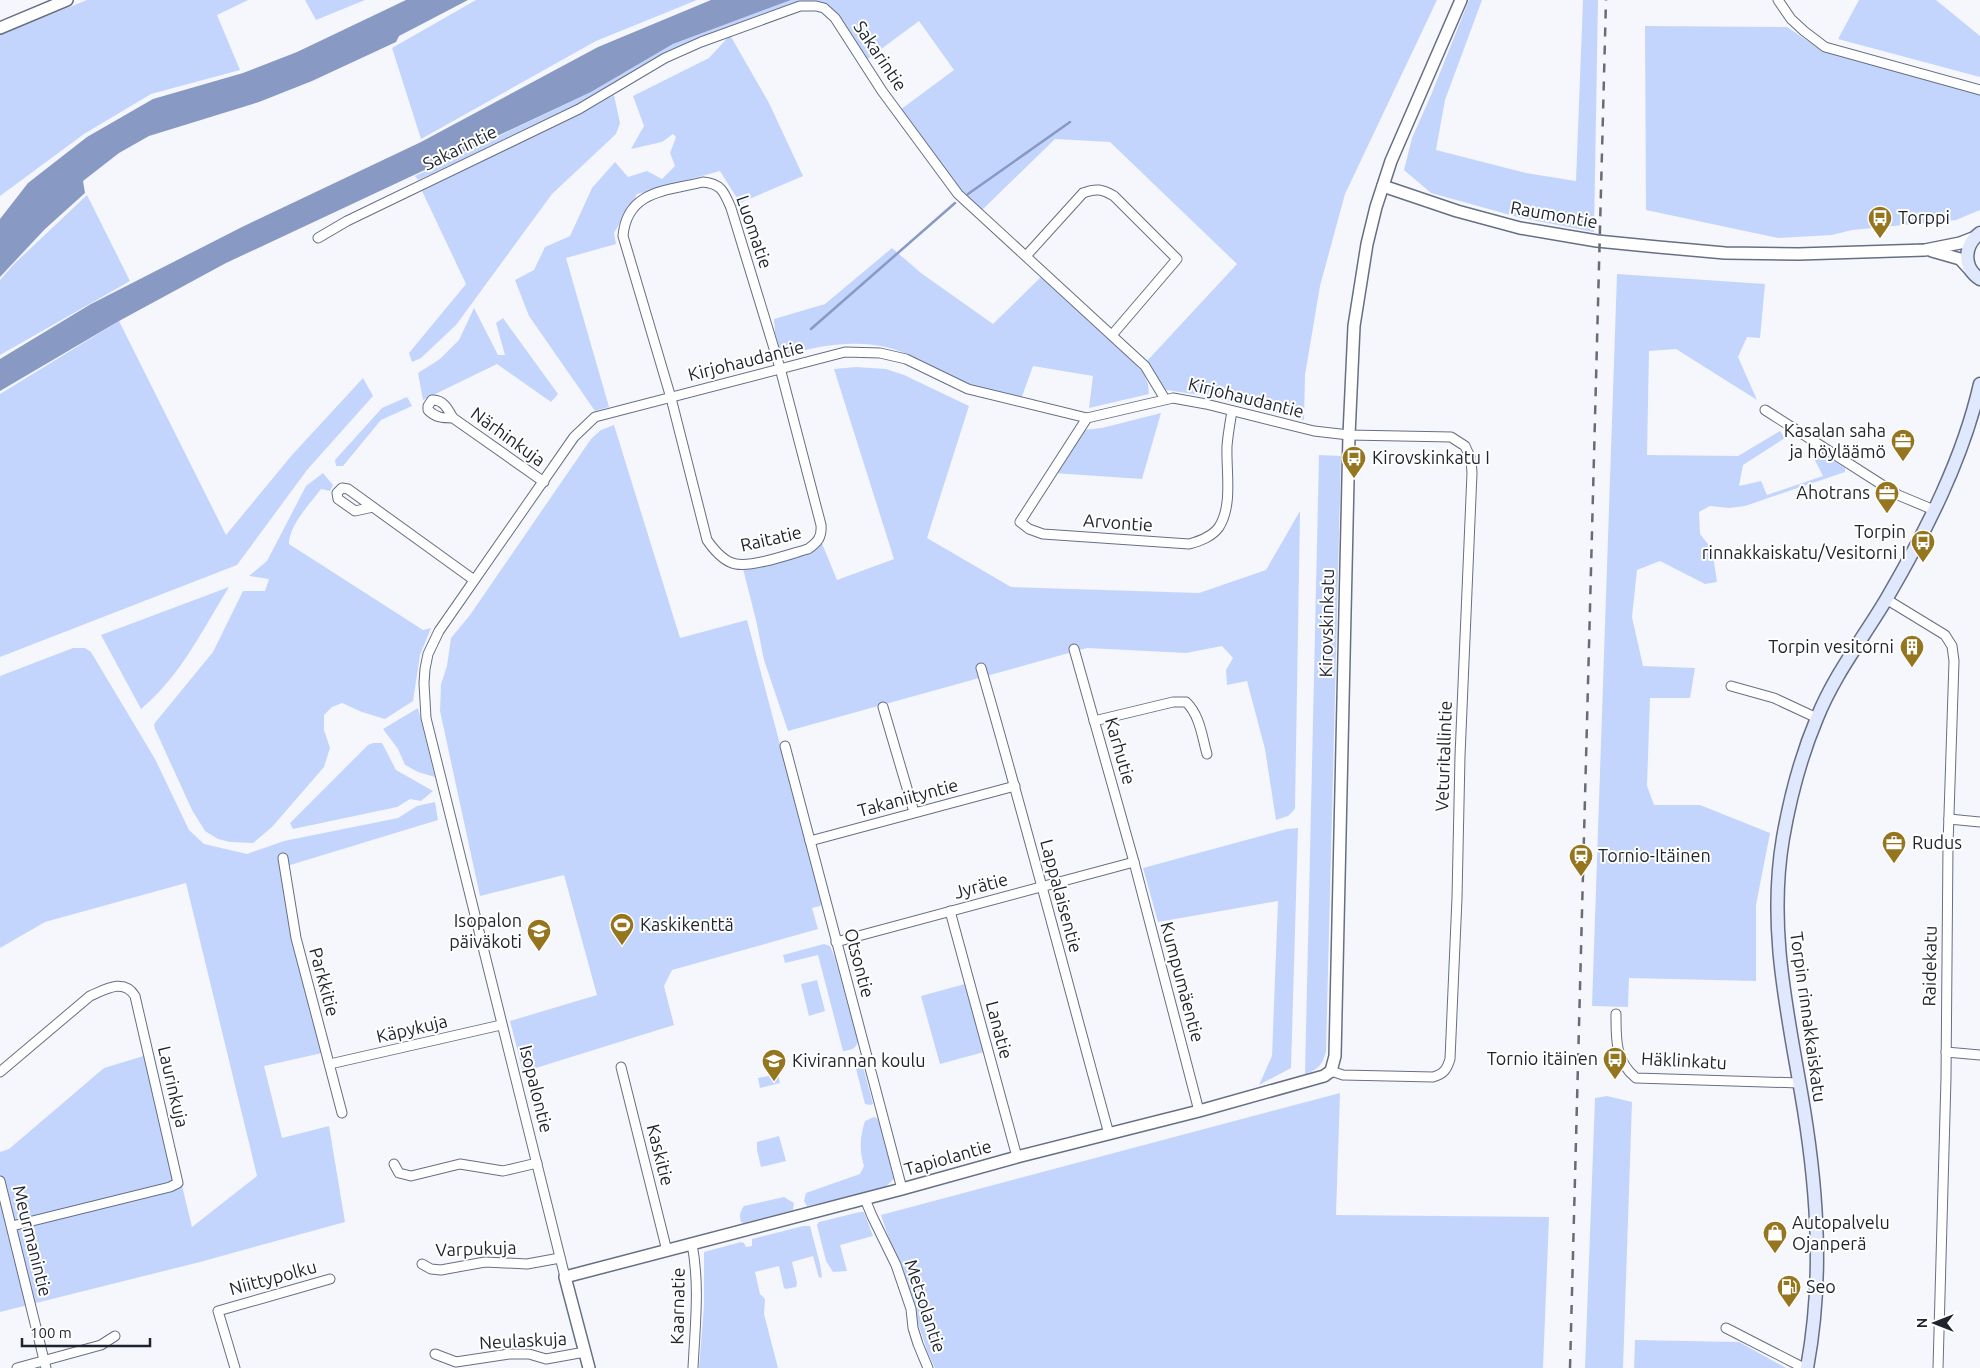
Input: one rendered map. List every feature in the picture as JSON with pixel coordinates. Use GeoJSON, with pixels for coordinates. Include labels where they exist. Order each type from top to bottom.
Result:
{"type":"FeatureCollection","features":[{"type":"Feature","properties":{"kind":"main road"},"geometry":{"type":"LineString","coordinates":[[1976,235],[1968,246],[1966,254],[1977,277]]}},
{"type":"Feature","properties":{"kind":"main road","name":"Torpin rinnakkaiskatu"},"geometry":{"type":"LineString","coordinates":[[1805,1368],[1814,1330],[1817,1304],[1818,1228],[1811,1162],[1779,961],[1777,897],[1785,829],[1796,780],[1817,718],[1886,599],[1934,510],[1964,438],[1980,389]]}},
{"type":"Feature","properties":{"kind":"street"},"geometry":{"type":"LineString","coordinates":[[0,28],[67,0]]}},
{"type":"Feature","properties":{"kind":"street"},"geometry":{"type":"LineString","coordinates":[[1383,186],[1391,161],[1461,0]]}},
{"type":"Feature","properties":{"kind":"street"},"geometry":{"type":"LineString","coordinates":[[1778,0],[1804,31],[1825,47],[1980,90]]}},
{"type":"Feature","properties":{"kind":"street","name":"Sakarintie"},"geometry":{"type":"LineString","coordinates":[[318,238],[347,221],[579,109],[665,58],[701,42],[789,10],[809,5],[824,8],[834,18],[882,91],[958,194],[1145,366],[1165,399]]}},
{"type":"Feature","properties":{"kind":"street","name":"Luomatie"},"geometry":{"type":"LineString","coordinates":[[671,398],[623,236],[624,223],[628,211],[648,195],[703,182],[714,183],[723,191],[731,208],[780,368]]}},
{"type":"Feature","properties":{"kind":"street","name":"Raumontie"},"geometry":{"type":"LineString","coordinates":[[1383,186],[1456,211],[1520,228],[1597,241],[1725,253],[1799,254],[1926,250],[1960,244],[1976,235]]}},
{"type":"Feature","properties":{"kind":"street","name":"Kirovskinkatu"},"geometry":{"type":"LineString","coordinates":[[1332,1068],[1349,435],[1354,326],[1367,244],[1383,186]]}},
{"type":"Feature","properties":{"kind":"street"},"geometry":{"type":"LineString","coordinates":[[1026,256],[1083,193],[1093,189],[1103,190],[1114,196],[1177,259],[1112,335]]}},
{"type":"Feature","properties":{"kind":"street","name":"Raumontie"},"geometry":{"type":"LineString","coordinates":[[1926,250],[1960,259],[1977,277]]}},
{"type":"Feature","properties":{"kind":"street","name":"Kirjohaudantie"},"geometry":{"type":"LineString","coordinates":[[452,818],[426,718],[424,683],[428,654],[439,631],[544,482],[574,436],[595,417],[845,352],[880,353],[906,359],[968,389],[1087,418],[1165,399],[1189,400],[1295,428],[1349,435]]}},
{"type":"Feature","properties":{"kind":"street","name":"Raitatie"},"geometry":{"type":"LineString","coordinates":[[671,398],[707,540],[714,550],[735,564],[748,564],[808,549],[822,535],[821,524],[780,368]]}},
{"type":"Feature","properties":{"kind":"street"},"geometry":{"type":"LineString","coordinates":[[1765,410],[1898,495],[1934,510]]}},
{"type":"Feature","properties":{"kind":"street","name":"Arvontie"},"geometry":{"type":"LineString","coordinates":[[1087,418],[1020,522],[1029,529],[1043,534],[1189,544],[1203,540],[1212,534],[1219,527],[1223,516],[1227,498],[1227,444],[1232,411]]}},
{"type":"Feature","properties":{"kind":"street","name":"Närhinkuja"},"geometry":{"type":"LineString","coordinates":[[453,418],[544,482]]}},
{"type":"Feature","properties":{"kind":"street","name":"Veturitallintie"},"geometry":{"type":"LineString","coordinates":[[1332,1068],[1343,1075],[1433,1077],[1440,1075],[1446,1069],[1450,1059],[1472,473],[1471,459],[1465,446],[1451,437],[1349,435]]}},
{"type":"Feature","properties":{"kind":"street"},"geometry":{"type":"LineString","coordinates":[[372,507],[474,580]]}},
{"type":"Feature","properties":{"kind":"street","name":"Raidekatu"},"geometry":{"type":"LineString","coordinates":[[1886,599],[1941,632],[1952,646],[1954,670],[1938,1368]]}},
{"type":"Feature","properties":{"kind":"street","name":"Karhutie"},"geometry":{"type":"LineString","coordinates":[[1074,649],[1134,862]]}},
{"type":"Feature","properties":{"kind":"street","name":"Lappalaisentie"},"geometry":{"type":"LineString","coordinates":[[981,668],[1015,786],[1109,1134]]}},
{"type":"Feature","properties":{"kind":"street"},"geometry":{"type":"LineString","coordinates":[[1730,686],[1774,698],[1817,718]]}},
{"type":"Feature","properties":{"kind":"street"},"geometry":{"type":"LineString","coordinates":[[1094,721],[1173,702],[1186,702],[1192,708],[1197,720],[1207,754]]}},
{"type":"Feature","properties":{"kind":"street"},"geometry":{"type":"LineString","coordinates":[[883,706],[914,812]]}},
{"type":"Feature","properties":{"kind":"street","name":"Otsontie"},"geometry":{"type":"LineString","coordinates":[[785,746],[902,1189]]}},
{"type":"Feature","properties":{"kind":"street","name":"Takaniityntie"},"geometry":{"type":"LineString","coordinates":[[810,841],[1015,786]]}},
{"type":"Feature","properties":{"kind":"street","name":"Isopalontie"},"geometry":{"type":"LineString","coordinates":[[452,818],[501,1025],[589,1368]]}},
{"type":"Feature","properties":{"kind":"street"},"geometry":{"type":"LineString","coordinates":[[1950,819],[1980,822]]}},
{"type":"Feature","properties":{"kind":"street","name":"Parkkitie"},"geometry":{"type":"LineString","coordinates":[[283,858],[293,925],[342,1113]]}},
{"type":"Feature","properties":{"kind":"street","name":"Jyrätie"},"geometry":{"type":"LineString","coordinates":[[836,942],[1134,862]]}},
{"type":"Feature","properties":{"kind":"street","name":"Kumpumäentie"},"geometry":{"type":"LineString","coordinates":[[1134,862],[1199,1111]]}},
{"type":"Feature","properties":{"kind":"street","name":"Lanatie"},"geometry":{"type":"LineString","coordinates":[[950,911],[1017,1157]]}},
{"type":"Feature","properties":{"kind":"street","name":"Laurinkuja"},"geometry":{"type":"LineString","coordinates":[[0,1072],[90,996],[104,990],[126,986],[132,990],[135,996],[178,1183],[170,1187],[12,1226]]}},
{"type":"Feature","properties":{"kind":"street","name":"Häklinkatu"},"geometry":{"type":"LineString","coordinates":[[1616,1014],[1616,1048],[1628,1072],[1636,1078],[1799,1083]]}},
{"type":"Feature","properties":{"kind":"street","name":"Käpykuja"},"geometry":{"type":"LineString","coordinates":[[330,1064],[501,1025]]}},
{"type":"Feature","properties":{"kind":"street"},"geometry":{"type":"LineString","coordinates":[[1946,1052],[1980,1055]]}},
{"type":"Feature","properties":{"kind":"street","name":"Kaskitie"},"geometry":{"type":"LineString","coordinates":[[622,1067],[667,1251]]}},
{"type":"Feature","properties":{"kind":"street","name":"Tapiolantie"},"geometry":{"type":"LineString","coordinates":[[565,1277],[866,1199],[1017,1157],[1199,1111],[1324,1076],[1332,1068]]}},
{"type":"Feature","properties":{"kind":"street"},"geometry":{"type":"LineString","coordinates":[[394,1164],[399,1173],[411,1176],[460,1164],[503,1171],[537,1164]]}},
{"type":"Feature","properties":{"kind":"street","name":"Meurmanintie"},"geometry":{"type":"LineString","coordinates":[[0,1183],[46,1364]]}},
{"type":"Feature","properties":{"kind":"street","name":"Metsolantie"},"geometry":{"type":"LineString","coordinates":[[866,1199],[872,1216],[896,1265],[911,1309],[913,1328],[928,1368]]}},
{"type":"Feature","properties":{"kind":"street","name":"Kaarnatie"},"geometry":{"type":"LineString","coordinates":[[692,1244],[698,1283],[693,1368]]}},
{"type":"Feature","properties":{"kind":"street","name":"Varpukuja"},"geometry":{"type":"LineString","coordinates":[[422,1264],[432,1269],[441,1270],[485,1262],[527,1264],[560,1258]]}},
{"type":"Feature","properties":{"kind":"street","name":"Niittypolku"},"geometry":{"type":"LineString","coordinates":[[235,1368],[218,1311],[330,1279]]}},
{"type":"Feature","properties":{"kind":"street"},"geometry":{"type":"LineString","coordinates":[[1726,1328],[1805,1368]]}},
{"type":"Feature","properties":{"kind":"street"},"geometry":{"type":"LineString","coordinates":[[17,1368],[46,1364],[101,1345],[115,1336]]}},
{"type":"Feature","properties":{"kind":"street","name":"Neulaskuja"},"geometry":{"type":"LineString","coordinates":[[435,1354],[456,1362],[509,1354],[530,1354],[546,1359],[585,1352]]}},
{"type":"Feature","properties":{"kind":"shaded area"},"geometry":{"type":"Polygon","coordinates":[[[87,0],[248,0],[217,15],[240,70],[151,94],[84,134],[0,196],[0,35],[87,0]]]}},
{"type":"Feature","properties":{"kind":"shaded area"},"geometry":{"type":"Polygon","coordinates":[[[305,0],[365,0],[316,20],[305,0]]]}},
{"type":"Feature","properties":{"kind":"shaded area"},"geometry":{"type":"Polygon","coordinates":[[[406,0],[468,0],[399,36],[396,42],[312,81],[259,102],[149,136],[119,153],[83,181],[85,193],[45,229],[0,277],[0,219],[28,183],[87,137],[153,99],[243,73],[297,52],[406,0]]]}},
{"type":"Feature","properties":{"kind":"shaded area"},"geometry":{"type":"Polygon","coordinates":[[[476,0],[697,0],[596,41],[421,139],[392,48],[476,0]]]}},
{"type":"Feature","properties":{"kind":"shaded area"},"geometry":{"type":"Polygon","coordinates":[[[711,0],[791,0],[673,44],[591,92],[226,263],[119,321],[0,391],[0,359],[91,304],[242,227],[421,142],[598,47],[711,0]]]}},
{"type":"Feature","properties":{"kind":"shaded area"},"geometry":{"type":"Polygon","coordinates":[[[791,0],[1437,0],[1345,194],[1320,286],[1305,375],[1304,420],[1207,396],[1162,391],[1160,382],[1146,362],[1237,264],[1110,142],[1055,139],[980,212],[953,187],[900,110],[954,70],[919,21],[865,61],[817,3],[700,39],[578,107],[418,180],[415,176],[591,92],[673,44],[791,0]]]}},
{"type":"Feature","properties":{"kind":"shaded area"},"geometry":{"type":"Polygon","coordinates":[[[1469,0],[1482,0],[1445,100],[1436,150],[1526,173],[1576,181],[1583,0],[1598,0],[1594,232],[1521,218],[1431,193],[1404,170],[1412,138],[1469,0]]]}},
{"type":"Feature","properties":{"kind":"shaded area"},"geometry":{"type":"Polygon","coordinates":[[[1859,0],[1936,0],[1980,36],[1980,77],[1838,39],[1859,0]]]}},
{"type":"Feature","properties":{"kind":"shaded area"},"geometry":{"type":"Polygon","coordinates":[[[1645,26],[1787,27],[1818,48],[1980,92],[1980,210],[1956,220],[1852,230],[1832,235],[1778,238],[1646,210],[1645,26]]]}},
{"type":"Feature","properties":{"kind":"shaded area"},"geometry":{"type":"Polygon","coordinates":[[[730,35],[769,103],[803,176],[740,203],[720,171],[637,194],[614,233],[616,244],[566,258],[609,407],[595,411],[529,316],[515,280],[534,270],[545,247],[570,236],[592,188],[615,162],[628,177],[647,171],[662,179],[675,166],[670,153],[676,137],[673,134],[662,142],[631,149],[644,126],[633,96],[709,58],[730,35]]]}},
{"type":"Feature","properties":{"kind":"shaded area"},"geometry":{"type":"Polygon","coordinates":[[[614,95],[620,123],[616,134],[552,194],[456,325],[421,358],[412,362],[409,353],[466,284],[422,191],[582,113],[614,95]]]}},
{"type":"Feature","properties":{"kind":"shaded area"},"geometry":{"type":"Polygon","coordinates":[[[87,195],[130,281],[0,355],[0,280],[14,264],[87,195]]]}},
{"type":"Feature","properties":{"kind":"shaded area"},"geometry":{"type":"Polygon","coordinates":[[[892,248],[921,273],[993,324],[1041,277],[1143,372],[1148,384],[1149,394],[1089,408],[1093,376],[1033,366],[1021,399],[975,386],[904,353],[868,344],[831,345],[782,356],[775,333],[774,319],[825,304],[892,248]]]}},
{"type":"Feature","properties":{"kind":"shaded area"},"geometry":{"type":"Polygon","coordinates":[[[1617,274],[1765,284],[1760,338],[1747,337],[1738,357],[1757,400],[1676,349],[1649,351],[1647,455],[1738,456],[1780,431],[1785,438],[1743,465],[1739,486],[1761,481],[1767,495],[1823,476],[1809,449],[1814,448],[1845,468],[1845,472],[1745,506],[1729,508],[1710,506],[1699,512],[1700,534],[1712,549],[1717,582],[1705,584],[1660,561],[1637,570],[1632,617],[1643,666],[1695,668],[1690,698],[1650,698],[1647,786],[1654,805],[1700,805],[1770,833],[1756,905],[1756,981],[1629,978],[1628,1007],[1592,1006],[1617,274]]]}},
{"type":"Feature","properties":{"kind":"shaded area"},"geometry":{"type":"Polygon","coordinates":[[[474,308],[498,355],[505,355],[496,323],[503,318],[558,394],[551,402],[497,364],[423,400],[418,373],[440,359],[459,340],[474,308]]]}},
{"type":"Feature","properties":{"kind":"shaded area"},"geometry":{"type":"Polygon","coordinates":[[[119,321],[226,535],[292,455],[363,378],[373,396],[307,470],[237,565],[0,657],[0,394],[119,321]]]}},
{"type":"Feature","properties":{"kind":"shaded area"},"geometry":{"type":"Polygon","coordinates":[[[856,367],[886,369],[904,375],[969,406],[927,538],[1011,587],[1199,593],[1266,570],[1300,511],[1295,809],[1288,816],[1276,820],[1265,749],[1247,681],[1227,685],[1226,670],[1233,658],[1222,646],[1186,653],[1087,648],[788,731],[764,660],[743,569],[809,552],[821,541],[837,580],[894,559],[834,369],[856,367]]]}},
{"type":"Feature","properties":{"kind":"shaded area"},"geometry":{"type":"Polygon","coordinates":[[[407,397],[412,406],[381,420],[343,466],[336,466],[335,460],[382,408],[407,397]]]}},
{"type":"Feature","properties":{"kind":"shaded area"},"geometry":{"type":"Polygon","coordinates":[[[1161,413],[1142,479],[1053,473],[1082,430],[1102,428],[1161,413]]]}},
{"type":"Feature","properties":{"kind":"shaded area"},"geometry":{"type":"Polygon","coordinates":[[[614,425],[680,638],[747,620],[822,903],[820,906],[812,908],[818,929],[672,970],[664,986],[674,1025],[523,1072],[510,1021],[597,995],[564,875],[480,896],[440,711],[441,684],[447,666],[451,638],[470,615],[591,439],[601,430],[614,425]]]}},
{"type":"Feature","properties":{"kind":"shaded area"},"geometry":{"type":"Polygon","coordinates":[[[1319,455],[1341,456],[1326,1052],[1319,1066],[1305,1074],[1319,455]]]}},
{"type":"Feature","properties":{"kind":"shaded area"},"geometry":{"type":"Polygon","coordinates":[[[323,473],[333,485],[330,491],[321,489],[306,508],[292,530],[289,544],[423,630],[431,628],[420,655],[413,701],[385,719],[342,703],[332,707],[324,715],[324,730],[330,748],[324,767],[272,827],[253,843],[230,842],[218,839],[205,831],[192,810],[154,724],[213,652],[243,591],[265,591],[269,579],[249,576],[267,561],[306,486],[323,473]]]}},
{"type":"Feature","properties":{"kind":"shaded area"},"geometry":{"type":"Polygon","coordinates":[[[229,587],[190,652],[168,682],[141,709],[101,635],[229,587]]]}},
{"type":"Feature","properties":{"kind":"shaded area"},"geometry":{"type":"Polygon","coordinates":[[[73,648],[85,648],[91,652],[155,759],[189,830],[204,844],[247,854],[284,841],[398,818],[417,806],[435,802],[438,820],[287,866],[299,936],[331,1051],[264,1066],[282,1138],[329,1126],[345,1222],[200,1262],[0,1312],[0,1152],[9,1149],[104,1068],[150,1054],[192,1227],[257,1176],[186,883],[45,922],[0,948],[0,676],[73,648]]]}},
{"type":"Feature","properties":{"kind":"shaded area"},"geometry":{"type":"Polygon","coordinates":[[[418,708],[435,777],[418,772],[405,765],[398,749],[383,729],[418,708]]]}},
{"type":"Feature","properties":{"kind":"shaded area"},"geometry":{"type":"Polygon","coordinates":[[[382,743],[396,770],[433,791],[421,801],[410,799],[397,807],[293,829],[290,823],[368,745],[382,743]]]}},
{"type":"Feature","properties":{"kind":"shaded area"},"geometry":{"type":"Polygon","coordinates":[[[1298,828],[1291,1068],[1259,1085],[1272,1056],[1278,901],[1158,922],[1143,868],[1287,829],[1298,828]]]}},
{"type":"Feature","properties":{"kind":"shaded area"},"geometry":{"type":"Polygon","coordinates":[[[824,944],[830,946],[835,958],[858,1041],[856,1046],[850,1050],[843,1051],[818,955],[785,963],[783,955],[824,944]]]}},
{"type":"Feature","properties":{"kind":"shaded area"},"geometry":{"type":"Polygon","coordinates":[[[817,980],[825,1011],[809,1016],[801,984],[817,980]]]}},
{"type":"Feature","properties":{"kind":"shaded area"},"geometry":{"type":"Polygon","coordinates":[[[965,984],[984,1052],[940,1064],[921,996],[965,984]]]}},
{"type":"Feature","properties":{"kind":"shaded area"},"geometry":{"type":"Polygon","coordinates":[[[858,1057],[861,1059],[873,1104],[870,1105],[865,1104],[854,1061],[858,1057]]]}},
{"type":"Feature","properties":{"kind":"shaded area"},"geometry":{"type":"Polygon","coordinates":[[[778,1074],[780,1083],[760,1088],[758,1078],[778,1074]]]}},
{"type":"Feature","properties":{"kind":"shaded area"},"geometry":{"type":"Polygon","coordinates":[[[1340,1093],[1336,1215],[1549,1217],[1543,1368],[935,1368],[928,1353],[881,1215],[1340,1093]]]}},
{"type":"Feature","properties":{"kind":"shaded area"},"geometry":{"type":"Polygon","coordinates":[[[1607,1096],[1632,1102],[1623,1368],[1585,1368],[1595,1098],[1607,1096]]]}},
{"type":"Feature","properties":{"kind":"shaded area"},"geometry":{"type":"Polygon","coordinates":[[[874,1117],[879,1122],[895,1178],[884,1188],[807,1206],[804,1201],[806,1193],[860,1174],[864,1166],[861,1149],[863,1127],[865,1121],[874,1117]]]}},
{"type":"Feature","properties":{"kind":"shaded area"},"geometry":{"type":"Polygon","coordinates":[[[779,1136],[786,1161],[761,1167],[757,1142],[779,1136]]]}},
{"type":"Feature","properties":{"kind":"shaded area"},"geometry":{"type":"Polygon","coordinates":[[[784,1197],[794,1203],[793,1210],[744,1223],[741,1222],[740,1214],[744,1206],[784,1197]]]}},
{"type":"Feature","properties":{"kind":"shaded area"},"geometry":{"type":"Polygon","coordinates":[[[864,1212],[873,1236],[840,1245],[847,1271],[833,1272],[826,1261],[817,1225],[819,1222],[864,1212]]]}},
{"type":"Feature","properties":{"kind":"shaded area"},"geometry":{"type":"Polygon","coordinates":[[[803,1226],[810,1226],[822,1277],[819,1278],[813,1256],[792,1262],[797,1283],[796,1287],[784,1288],[779,1266],[755,1272],[760,1294],[765,1299],[764,1314],[778,1368],[699,1368],[704,1306],[704,1252],[741,1242],[746,1247],[752,1246],[752,1239],[803,1226]]]}},
{"type":"Feature","properties":{"kind":"shaded area"},"geometry":{"type":"Polygon","coordinates":[[[1635,1340],[1739,1342],[1786,1368],[1634,1368],[1635,1340]]]}},
{"type":"Feature","properties":{"kind":"waterway"},"geometry":{"type":"LineString","coordinates":[[968,194],[1070,122]]}},
{"type":"Feature","properties":{"kind":"waterway"},"geometry":{"type":"LineString","coordinates":[[811,329],[955,203]]}},
{"type":"Feature","properties":{"kind":"railway"},"geometry":{"type":"LineString","coordinates":[[1570,1368],[1606,0]]}},
{"type":"Feature","properties":{"kind":"place","name":"Torppi"},"geometry":{"type":"Point","coordinates":[1880,239]}},
{"type":"Feature","properties":{"kind":"place","name":"Kasalan saha ja höyläämö"},"geometry":{"type":"Point","coordinates":[1903,462]}},
{"type":"Feature","properties":{"kind":"place","name":"Kirovskinkatu I"},"geometry":{"type":"Point","coordinates":[1354,479]}},
{"type":"Feature","properties":{"kind":"place","name":"Ahotrans"},"geometry":{"type":"Point","coordinates":[1887,514]}},
{"type":"Feature","properties":{"kind":"place","name":"Torpin rinnakkaiskatu/Vesitorni I"},"geometry":{"type":"Point","coordinates":[1923,563]}},
{"type":"Feature","properties":{"kind":"place","name":"Torpin vesitorni"},"geometry":{"type":"Point","coordinates":[1912,668]}},
{"type":"Feature","properties":{"kind":"place","name":"Rudus"},"geometry":{"type":"Point","coordinates":[1894,864]}},
{"type":"Feature","properties":{"kind":"place","name":"Tornio-Itäinen"},"geometry":{"type":"Point","coordinates":[1581,877]}},
{"type":"Feature","properties":{"kind":"place","name":"Kaskikenttä"},"geometry":{"type":"Point","coordinates":[622,946]}},
{"type":"Feature","properties":{"kind":"place","name":"Isopalon päiväkoti"},"geometry":{"type":"Point","coordinates":[539,952]}},
{"type":"Feature","properties":{"kind":"place","name":"Tornio itäinen"},"geometry":{"type":"Point","coordinates":[1615,1080]}},
{"type":"Feature","properties":{"kind":"place","name":"Kivirannan koulu"},"geometry":{"type":"Point","coordinates":[774,1082]}},
{"type":"Feature","properties":{"kind":"place","name":"Autopalvelu Ojanperä"},"geometry":{"type":"Point","coordinates":[1775,1254]}},
{"type":"Feature","properties":{"kind":"place","name":"Seo"},"geometry":{"type":"Point","coordinates":[1789,1308]}}]}
